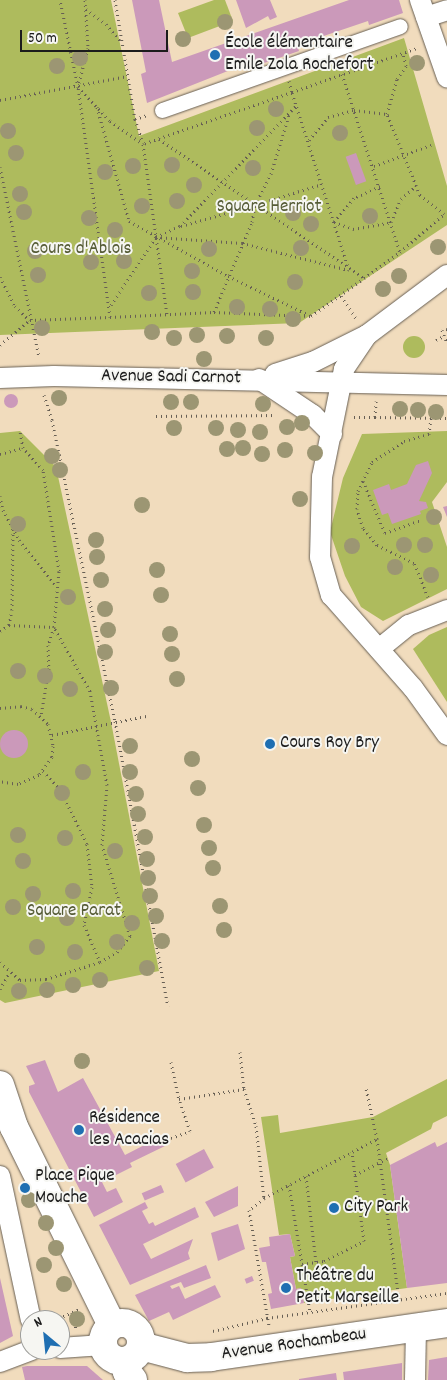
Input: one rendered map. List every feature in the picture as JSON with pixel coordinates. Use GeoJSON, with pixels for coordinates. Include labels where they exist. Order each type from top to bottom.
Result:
{"type":"FeatureCollection","features":[{"type":"Feature","properties":{"kind":"main road"},"geometry":{"type":"LineString","coordinates":[[3,1100],[24,1120],[114,1293],[114,1331],[138,1332],[133,1363]]}},
{"type":"Feature","properties":{"kind":"main road","name":"Avenue Rochambeau"},"geometry":{"type":"LineString","coordinates":[[114,1331],[110,1358],[133,1363],[160,1353],[195,1358],[447,1323]]}},
{"type":"Feature","properties":{"kind":"street"},"geometry":{"type":"LineString","coordinates":[[447,10],[423,9],[447,77]]}},
{"type":"Feature","properties":{"kind":"street"},"geometry":{"type":"LineString","coordinates":[[162,110],[400,26]]}},
{"type":"Feature","properties":{"kind":"street"},"geometry":{"type":"LineString","coordinates":[[259,379],[313,362],[367,335],[447,275]]}},
{"type":"Feature","properties":{"kind":"street"},"geometry":{"type":"LineString","coordinates":[[367,335],[344,369],[322,477],[320,557],[331,595],[413,688],[447,735]]}},
{"type":"Feature","properties":{"kind":"street","name":"Avenue Sadi Carnot"},"geometry":{"type":"LineString","coordinates":[[0,378],[259,379],[447,385]]}},
{"type":"Feature","properties":{"kind":"street"},"geometry":{"type":"LineString","coordinates":[[259,379],[313,415],[332,434]]}},
{"type":"Feature","properties":{"kind":"street"},"geometry":{"type":"LineString","coordinates":[[379,650],[409,625],[441,612]]}},
{"type":"Feature","properties":{"kind":"street"},"geometry":{"type":"LineString","coordinates":[[0,1176],[29,1310]]}},
{"type":"Feature","properties":{"kind":"street"},"geometry":{"type":"LineString","coordinates":[[415,1380],[416,1328]]}},
{"type":"Feature","properties":{"kind":"street"},"geometry":{"type":"LineString","coordinates":[[70,1345],[114,1331]]}},
{"type":"Feature","properties":{"kind":"street"},"geometry":{"type":"LineString","coordinates":[[0,1362],[20,1354]]}},
{"type":"Feature","properties":{"kind":"path"},"geometry":{"type":"LineString","coordinates":[[60,0],[78,87],[111,304],[110,317]]}},
{"type":"Feature","properties":{"kind":"path"},"geometry":{"type":"LineString","coordinates":[[78,87],[88,48],[85,0]]}},
{"type":"Feature","properties":{"kind":"path"},"geometry":{"type":"LineString","coordinates":[[115,0],[128,76],[144,144],[166,315]]}},
{"type":"Feature","properties":{"kind":"path"},"geometry":{"type":"LineString","coordinates":[[85,8],[106,24],[122,43]]}},
{"type":"Feature","properties":{"kind":"path"},"geometry":{"type":"LineString","coordinates":[[144,144],[434,42]]}},
{"type":"Feature","properties":{"kind":"path"},"geometry":{"type":"LineString","coordinates":[[0,345],[30,320],[214,312],[311,316],[400,252],[444,214],[420,195],[402,155],[387,114],[397,79],[406,66],[403,53]]}},
{"type":"Feature","properties":{"kind":"path"},"geometry":{"type":"LineString","coordinates":[[342,74],[374,166],[400,252]]}},
{"type":"Feature","properties":{"kind":"path"},"geometry":{"type":"LineString","coordinates":[[0,100],[78,87],[128,76]]}},
{"type":"Feature","properties":{"kind":"path"},"geometry":{"type":"LineString","coordinates":[[78,87],[110,121],[144,144]]}},
{"type":"Feature","properties":{"kind":"path"},"geometry":{"type":"LineString","coordinates":[[292,92],[349,270]]}},
{"type":"Feature","properties":{"kind":"path"},"geometry":{"type":"LineString","coordinates":[[180,226],[297,105]]}},
{"type":"Feature","properties":{"kind":"path"},"geometry":{"type":"LineString","coordinates":[[97,107],[129,220],[156,237],[228,276],[311,316]]}},
{"type":"Feature","properties":{"kind":"path"},"geometry":{"type":"LineString","coordinates":[[308,141],[328,118],[354,110],[387,114]]}},
{"type":"Feature","properties":{"kind":"path"},"geometry":{"type":"LineString","coordinates":[[214,312],[252,222],[255,204],[271,174],[290,111]]}},
{"type":"Feature","properties":{"kind":"path"},"geometry":{"type":"LineString","coordinates":[[159,138],[349,270],[364,278]]}},
{"type":"Feature","properties":{"kind":"path"},"geometry":{"type":"LineString","coordinates":[[374,166],[431,145]]}},
{"type":"Feature","properties":{"kind":"path"},"geometry":{"type":"LineString","coordinates":[[0,166],[30,320],[41,364]]}},
{"type":"Feature","properties":{"kind":"path"},"geometry":{"type":"LineString","coordinates":[[111,304],[156,237],[180,226],[322,184]]}},
{"type":"Feature","properties":{"kind":"path"},"geometry":{"type":"LineString","coordinates":[[334,222],[354,198],[380,186]]}},
{"type":"Feature","properties":{"kind":"path"},"geometry":{"type":"LineString","coordinates":[[391,222],[401,199],[416,186]]}},
{"type":"Feature","properties":{"kind":"path"},"geometry":{"type":"LineString","coordinates":[[334,222],[352,229],[391,222]]}},
{"type":"Feature","properties":{"kind":"path"},"geometry":{"type":"LineString","coordinates":[[156,237],[242,243],[349,270]]}},
{"type":"Feature","properties":{"kind":"path"},"geometry":{"type":"LineString","coordinates":[[0,276],[15,306],[30,320]]}},
{"type":"Feature","properties":{"kind":"path"},"geometry":{"type":"LineString","coordinates":[[447,329],[442,330],[447,343]]}},
{"type":"Feature","properties":{"kind":"path"},"geometry":{"type":"LineString","coordinates":[[436,340],[445,336]]}},
{"type":"Feature","properties":{"kind":"path"},"geometry":{"type":"LineString","coordinates":[[41,387],[52,420],[115,721],[168,1006]]}},
{"type":"Feature","properties":{"kind":"path"},"geometry":{"type":"LineString","coordinates":[[375,417],[447,418]]}},
{"type":"Feature","properties":{"kind":"path"},"geometry":{"type":"LineString","coordinates":[[431,418],[429,434],[385,450],[372,462],[363,480],[357,510],[363,528],[377,546],[414,563],[441,612]]}},
{"type":"Feature","properties":{"kind":"path"},"geometry":{"type":"LineString","coordinates":[[20,431],[23,448],[43,470],[52,514],[59,572],[54,627],[48,645],[49,668],[41,716]]}},
{"type":"Feature","properties":{"kind":"path"},"geometry":{"type":"LineString","coordinates":[[0,454],[23,448]]}},
{"type":"Feature","properties":{"kind":"path"},"geometry":{"type":"LineString","coordinates":[[363,480],[384,534],[420,520]]}},
{"type":"Feature","properties":{"kind":"path"},"geometry":{"type":"LineString","coordinates":[[0,496],[3,510],[13,528],[57,588]]}},
{"type":"Feature","properties":{"kind":"path"},"geometry":{"type":"LineString","coordinates":[[9,625],[13,528]]}},
{"type":"Feature","properties":{"kind":"path"},"geometry":{"type":"LineString","coordinates":[[0,630],[9,625],[54,627]]}},
{"type":"Feature","properties":{"kind":"path"},"geometry":{"type":"LineString","coordinates":[[0,962],[20,980],[46,979],[100,962],[117,952],[130,936],[102,845],[107,785],[90,691],[54,627]]}},
{"type":"Feature","properties":{"kind":"path"},"geometry":{"type":"LineString","coordinates":[[0,708],[21,706],[41,716],[52,735],[52,757],[43,770],[29,781],[18,784],[0,781]]}},
{"type":"Feature","properties":{"kind":"path"},"geometry":{"type":"LineString","coordinates":[[52,735],[97,724],[146,716]]}},
{"type":"Feature","properties":{"kind":"path"},"geometry":{"type":"LineString","coordinates":[[43,770],[60,789],[87,844],[92,887],[84,925],[100,962]]}},
{"type":"Feature","properties":{"kind":"path"},"geometry":{"type":"LineString","coordinates":[[0,989],[10,972]]}},
{"type":"Feature","properties":{"kind":"path"},"geometry":{"type":"LineString","coordinates":[[240,1052],[244,1090],[256,1126],[264,1198]]}},
{"type":"Feature","properties":{"kind":"path"},"geometry":{"type":"LineString","coordinates":[[171,1062],[179,1099],[190,1131],[171,1138]]}},
{"type":"Feature","properties":{"kind":"path"},"geometry":{"type":"LineString","coordinates":[[366,1088],[377,1139],[400,1300]]}},
{"type":"Feature","properties":{"kind":"path"},"geometry":{"type":"LineString","coordinates":[[179,1099],[244,1090]]}},
{"type":"Feature","properties":{"kind":"path"},"geometry":{"type":"LineString","coordinates":[[267,1318],[249,1210],[264,1198],[377,1139]]}},
{"type":"Feature","properties":{"kind":"path"},"geometry":{"type":"LineString","coordinates":[[302,1264],[316,1262],[364,1240],[352,1152]]}},
{"type":"Feature","properties":{"kind":"path"},"geometry":{"type":"LineString","coordinates":[[355,1175],[388,1158]]}},
{"type":"Feature","properties":{"kind":"path"},"geometry":{"type":"LineString","coordinates":[[306,1176],[316,1262]]}},
{"type":"Feature","properties":{"kind":"path"},"geometry":{"type":"LineString","coordinates":[[288,1185],[310,1312]]}},
{"type":"Feature","properties":{"kind":"path"},"geometry":{"type":"LineString","coordinates":[[204,1333],[267,1318],[447,1293]]}},
{"type":"Feature","properties":{"kind":"green space"},"geometry":{"type":"Polygon","coordinates":[[[0,0],[111,0],[139,136],[404,38],[447,186],[447,225],[299,323],[0,335],[0,0]]]}},
{"type":"Feature","properties":{"kind":"green space"},"geometry":{"type":"Polygon","coordinates":[[[214,0],[225,0],[233,21],[188,38],[178,13],[214,0]]]}},
{"type":"Feature","properties":{"kind":"green space"},"geometry":{"type":"Polygon","coordinates":[[[414,336],[422,339],[425,347],[422,355],[414,358],[406,355],[403,347],[406,339],[414,336]]]}},
{"type":"Feature","properties":{"kind":"green space","name":"Square Parat"},"geometry":{"type":"Polygon","coordinates":[[[20,431],[56,467],[111,722],[159,971],[5,1003],[0,1000],[0,433],[20,431]]]}},
{"type":"Feature","properties":{"kind":"green space"},"geometry":{"type":"Polygon","coordinates":[[[447,431],[447,482],[432,502],[447,547],[447,589],[383,621],[361,607],[345,576],[330,532],[343,478],[362,434],[447,431]]]}},
{"type":"Feature","properties":{"kind":"green space"},"geometry":{"type":"Polygon","coordinates":[[[447,627],[447,702],[413,649],[429,635],[447,627]]]}},
{"type":"Feature","properties":{"kind":"green space"},"geometry":{"type":"Polygon","coordinates":[[[447,1079],[447,1116],[433,1123],[431,1129],[386,1153],[390,1165],[407,1288],[304,1303],[301,1288],[296,1289],[290,1257],[295,1256],[290,1234],[279,1235],[261,1117],[278,1115],[280,1133],[373,1117],[447,1079]]]}},
{"type":"Feature","properties":{"kind":"building","name":"École élémentaire Emile Zola Rochefort"},"geometry":{"type":"Polygon","coordinates":[[[132,0],[159,0],[172,62],[349,0],[399,0],[403,13],[369,25],[368,21],[297,45],[299,51],[250,68],[248,63],[147,103],[141,74],[146,72],[132,0]]]}},
{"type":"Feature","properties":{"kind":"building"},"geometry":{"type":"Polygon","coordinates":[[[236,0],[270,0],[277,17],[270,20],[268,16],[246,28],[236,0]]]}},
{"type":"Feature","properties":{"kind":"building"},"geometry":{"type":"Polygon","coordinates":[[[356,153],[366,181],[356,185],[346,157],[356,153]]]}},
{"type":"Feature","properties":{"kind":"building"},"geometry":{"type":"Polygon","coordinates":[[[11,394],[16,396],[18,401],[16,406],[11,408],[6,406],[4,401],[6,396],[11,394]]]}},
{"type":"Feature","properties":{"kind":"building"},"geometry":{"type":"Polygon","coordinates":[[[428,461],[432,473],[419,501],[426,502],[428,508],[420,511],[421,514],[392,524],[388,513],[382,515],[373,490],[389,484],[391,490],[407,484],[416,465],[428,461]]]}},
{"type":"Feature","properties":{"kind":"building"},"geometry":{"type":"Polygon","coordinates":[[[447,506],[447,517],[443,507],[447,506]]]}},
{"type":"Feature","properties":{"kind":"building"},"geometry":{"type":"Polygon","coordinates":[[[14,730],[24,734],[28,744],[24,754],[14,758],[4,754],[0,744],[4,734],[14,730]]]}},
{"type":"Feature","properties":{"kind":"building","name":"Résidence les Acacias"},"geometry":{"type":"Polygon","coordinates":[[[45,1060],[58,1092],[83,1078],[125,1155],[160,1137],[165,1146],[130,1163],[132,1167],[102,1182],[107,1192],[116,1188],[123,1202],[94,1217],[29,1092],[29,1086],[35,1084],[26,1066],[45,1060]]]}},
{"type":"Feature","properties":{"kind":"building"},"geometry":{"type":"Polygon","coordinates":[[[435,1142],[437,1147],[447,1142],[447,1283],[407,1288],[390,1165],[435,1142]]]}},
{"type":"Feature","properties":{"kind":"building"},"geometry":{"type":"Polygon","coordinates":[[[204,1149],[214,1168],[186,1183],[176,1164],[204,1149]]]}},
{"type":"Feature","properties":{"kind":"building"},"geometry":{"type":"Polygon","coordinates":[[[161,1185],[164,1192],[145,1201],[142,1193],[161,1185]]]}},
{"type":"Feature","properties":{"kind":"building"},"geometry":{"type":"Polygon","coordinates":[[[238,1186],[238,1206],[214,1217],[205,1202],[238,1186]]]}},
{"type":"Feature","properties":{"kind":"building"},"geometry":{"type":"Polygon","coordinates":[[[145,1202],[148,1208],[142,1211],[149,1224],[153,1222],[155,1226],[195,1207],[199,1217],[143,1244],[151,1259],[193,1239],[188,1253],[190,1259],[130,1285],[99,1225],[145,1202]]]}},
{"type":"Feature","properties":{"kind":"building"},"geometry":{"type":"Polygon","coordinates":[[[238,1224],[245,1249],[218,1261],[211,1233],[238,1224]]]}},
{"type":"Feature","properties":{"kind":"building"},"geometry":{"type":"Polygon","coordinates":[[[290,1234],[295,1256],[290,1257],[296,1289],[301,1288],[304,1303],[271,1309],[268,1294],[272,1293],[266,1262],[262,1262],[259,1248],[270,1246],[269,1237],[290,1234]]]}},
{"type":"Feature","properties":{"kind":"building"},"geometry":{"type":"Polygon","coordinates":[[[206,1265],[211,1278],[184,1288],[181,1282],[170,1286],[172,1289],[179,1286],[185,1299],[215,1285],[221,1297],[173,1320],[169,1312],[149,1321],[135,1295],[206,1265]]]}},
{"type":"Feature","properties":{"kind":"building"},"geometry":{"type":"Polygon","coordinates":[[[252,1276],[254,1281],[246,1284],[245,1279],[252,1276]]]}},
{"type":"Feature","properties":{"kind":"building"},"geometry":{"type":"Polygon","coordinates":[[[0,1278],[13,1336],[0,1343],[0,1278]]]}},
{"type":"Feature","properties":{"kind":"building"},"geometry":{"type":"Polygon","coordinates":[[[447,1357],[447,1380],[428,1380],[429,1360],[447,1357]]]}},
{"type":"Feature","properties":{"kind":"building"},"geometry":{"type":"Polygon","coordinates":[[[402,1363],[402,1380],[344,1380],[343,1372],[402,1363]]]}},
{"type":"Feature","properties":{"kind":"building"},"geometry":{"type":"Polygon","coordinates":[[[87,1366],[103,1380],[25,1380],[22,1367],[87,1366]]]}},
{"type":"Feature","properties":{"kind":"building"},"geometry":{"type":"Polygon","coordinates":[[[336,1373],[337,1380],[299,1380],[299,1379],[336,1373]]]}},
{"type":"Feature","properties":{"kind":"place","name":"École élémentaire Emile Zola Rochefort"},"geometry":{"type":"Point","coordinates":[215,55]}},
{"type":"Feature","properties":{"kind":"place","name":"Cours Roy Bry"},"geometry":{"type":"Point","coordinates":[270,744]}},
{"type":"Feature","properties":{"kind":"place","name":"Résidence les Acacias"},"geometry":{"type":"Point","coordinates":[79,1130]}},
{"type":"Feature","properties":{"kind":"place","name":"Place Pique Mouche"},"geometry":{"type":"Point","coordinates":[25,1188]}},
{"type":"Feature","properties":{"kind":"place","name":"City Park"},"geometry":{"type":"Point","coordinates":[334,1208]}},
{"type":"Feature","properties":{"kind":"place","name":"Théâtre du Petit Marseille"},"geometry":{"type":"Point","coordinates":[286,1288]}},
{"type":"Feature","properties":{"kind":"park label","name":"Square Herriot"},"geometry":{"type":"Point","coordinates":[269,208]}},
{"type":"Feature","properties":{"kind":"park label","name":"Cours d'Ablois"},"geometry":{"type":"Point","coordinates":[81,250]}}]}
